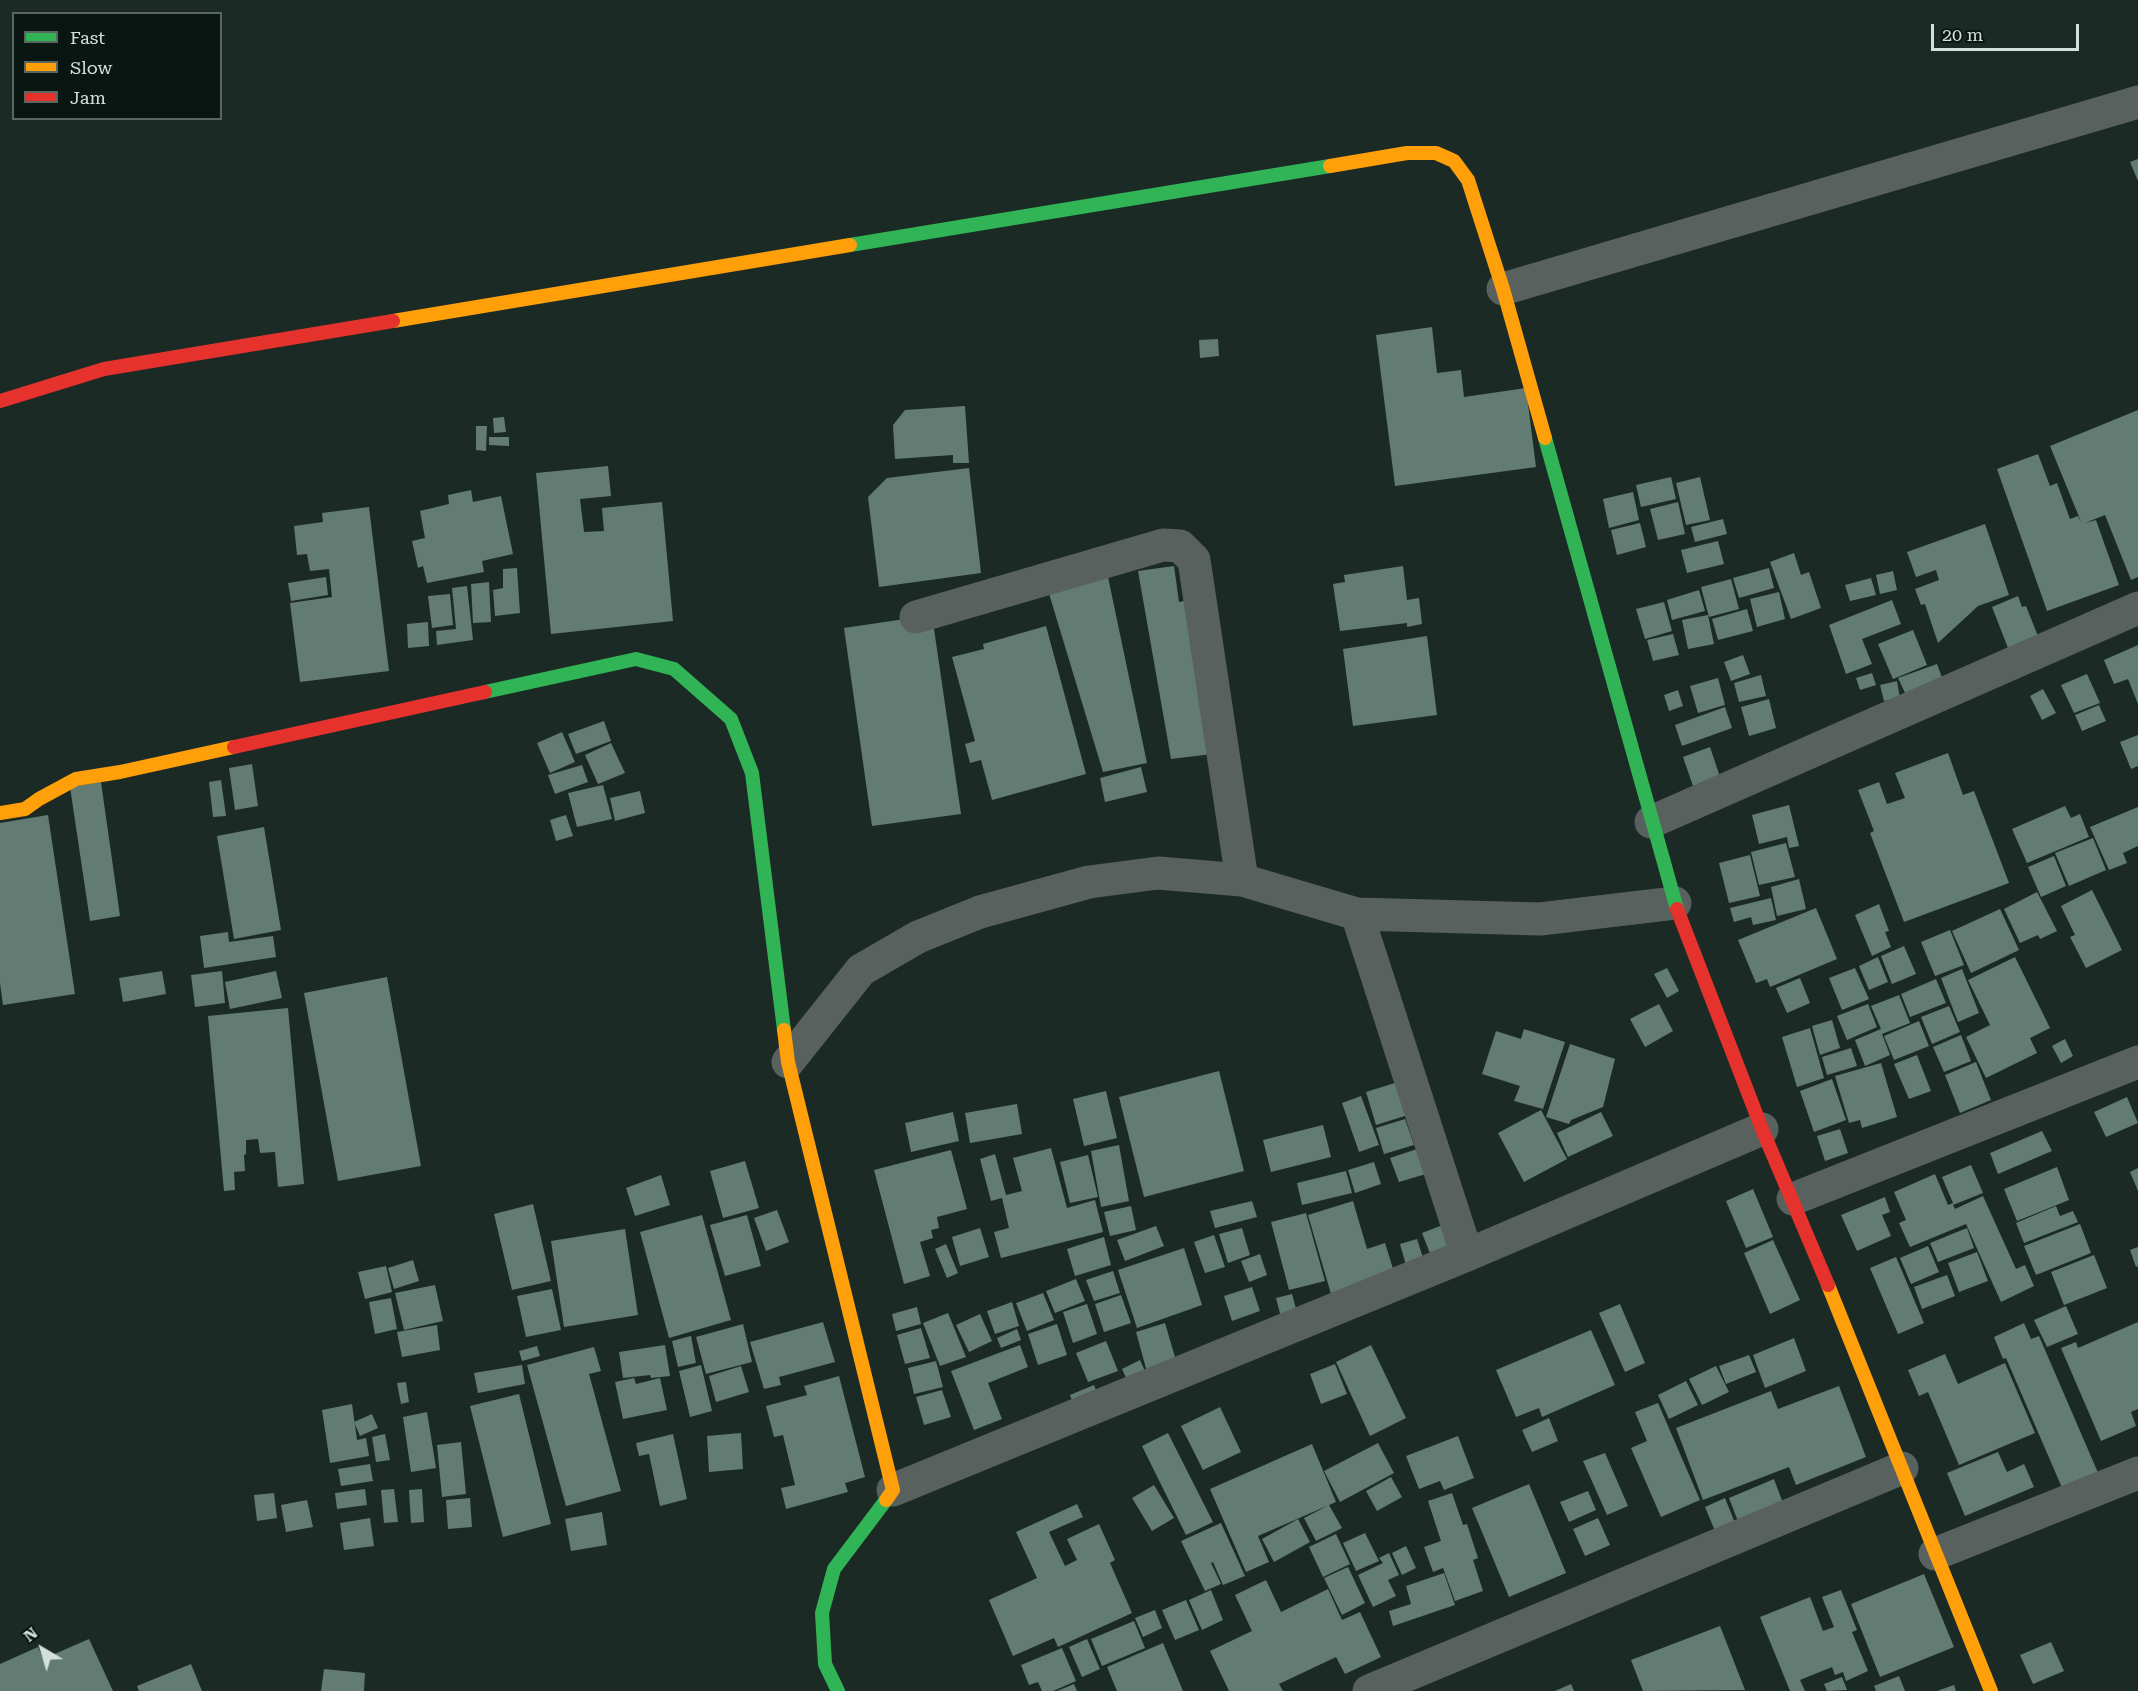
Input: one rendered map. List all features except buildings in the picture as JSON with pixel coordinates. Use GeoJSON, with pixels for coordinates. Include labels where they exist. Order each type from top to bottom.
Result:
{"type":"FeatureCollection","features":[{"type":"Feature","properties":{"kind":"street"},"geometry":{"type":"LineString","coordinates":[[1503,289],[2138,102]]}},
{"type":"Feature","properties":{"kind":"street"},"geometry":{"type":"LineString","coordinates":[[0,400],[104,369],[1407,153],[1436,153],[1454,161],[1468,180],[1503,289],[1675,903],[1762,1129],[1793,1199],[1991,1691]]}},
{"type":"Feature","properties":{"kind":"street"},"geometry":{"type":"LineString","coordinates":[[916,617],[1163,545],[1180,546],[1194,560],[1242,880]]}},
{"type":"Feature","properties":{"kind":"street"},"geometry":{"type":"LineString","coordinates":[[1652,822],[2138,608]]}},
{"type":"Feature","properties":{"kind":"street"},"geometry":{"type":"LineString","coordinates":[[0,813],[25,809],[76,779],[120,772],[636,659],[675,669],[731,719],[752,773],[788,1062],[893,1490]]}},
{"type":"Feature","properties":{"kind":"street"},"geometry":{"type":"LineString","coordinates":[[788,1062],[861,970],[918,937],[980,912],[1089,882],[1158,873],[1242,880],[1357,914],[1540,919],[1675,903]]}},
{"type":"Feature","properties":{"kind":"street"},"geometry":{"type":"LineString","coordinates":[[1357,914],[1467,1256]]}},
{"type":"Feature","properties":{"kind":"street"},"geometry":{"type":"LineString","coordinates":[[1793,1199],[2138,1062]]}},
{"type":"Feature","properties":{"kind":"street"},"geometry":{"type":"LineString","coordinates":[[838,1691],[825,1664],[822,1613],[834,1569],[893,1490],[1467,1256],[1762,1129]]}},
{"type":"Feature","properties":{"kind":"street"},"geometry":{"type":"LineString","coordinates":[[1369,1691],[1902,1468]]}},
{"type":"Feature","properties":{"kind":"street"},"geometry":{"type":"LineString","coordinates":[[1935,1554],[2138,1473]]}},
{"type":"Feature","properties":{"kind":"traffic: fast"},"geometry":{"type":"LineString","coordinates":[[850,245],[1330,166]]}},
{"type":"Feature","properties":{"kind":"traffic: fast"},"geometry":{"type":"LineString","coordinates":[[1545,438],[1677,909]]}},
{"type":"Feature","properties":{"kind":"traffic: fast"},"geometry":{"type":"LineString","coordinates":[[485,692],[636,659],[674,669],[731,719],[752,773],[784,1030]]}},
{"type":"Feature","properties":{"kind":"traffic: fast"},"geometry":{"type":"LineString","coordinates":[[838,1691],[825,1664],[822,1613],[834,1569],[886,1500]]}},
{"type":"Feature","properties":{"kind":"traffic: slow"},"geometry":{"type":"LineString","coordinates":[[1330,166],[1407,153],[1436,153],[1454,161],[1468,180],[1503,289],[1545,438]]}},
{"type":"Feature","properties":{"kind":"traffic: slow"},"geometry":{"type":"LineString","coordinates":[[393,321],[850,245]]}},
{"type":"Feature","properties":{"kind":"traffic: slow"},"geometry":{"type":"LineString","coordinates":[[0,813],[25,809],[76,779],[120,772],[234,747]]}},
{"type":"Feature","properties":{"kind":"traffic: slow"},"geometry":{"type":"LineString","coordinates":[[784,1030],[788,1062],[893,1490],[886,1500]]}},
{"type":"Feature","properties":{"kind":"traffic: slow"},"geometry":{"type":"LineString","coordinates":[[1828,1285],[1991,1691]]}},
{"type":"Feature","properties":{"kind":"traffic: jam"},"geometry":{"type":"LineString","coordinates":[[0,401],[104,369],[393,321]]}},
{"type":"Feature","properties":{"kind":"traffic: jam"},"geometry":{"type":"LineString","coordinates":[[234,747],[485,692]]}},
{"type":"Feature","properties":{"kind":"traffic: jam"},"geometry":{"type":"LineString","coordinates":[[1677,909],[1762,1129],[1828,1285]]}}]}
